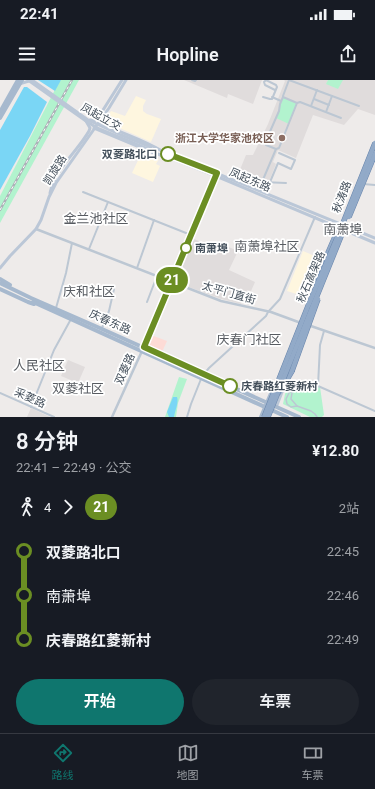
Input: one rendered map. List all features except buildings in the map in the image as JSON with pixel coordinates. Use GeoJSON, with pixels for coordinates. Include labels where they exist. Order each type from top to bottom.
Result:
{"type":"FeatureCollection","features":[{"type":"Feature","properties":{"kind":"highway","name":"秋石高架路"},"geometry":{"type":"LineString","coordinates":[[264,417],[375,143]]}},
{"type":"Feature","properties":{"kind":"highway","name":"秋石高架路"},"geometry":{"type":"LineString","coordinates":[[268,417],[375,154]]}},
{"type":"Feature","properties":{"kind":"highway"},"geometry":{"type":"LineString","coordinates":[[304,313],[339,227],[354,196]]}},
{"type":"Feature","properties":{"kind":"highway"},"geometry":{"type":"LineString","coordinates":[[281,393],[292,371],[331,261]]}},
{"type":"Feature","properties":{"kind":"main road"},"geometry":{"type":"LineString","coordinates":[[20,81],[30,80]]}},
{"type":"Feature","properties":{"kind":"main road","name":"凤起立交"},"geometry":{"type":"LineString","coordinates":[[30,80],[97,128],[173,159]]}},
{"type":"Feature","properties":{"kind":"main road"},"geometry":{"type":"LineString","coordinates":[[50,197],[51,187],[59,172],[89,131],[90,128],[87,120],[94,121],[98,118],[122,80]]}},
{"type":"Feature","properties":{"kind":"main road","name":"凯旋路"},"geometry":{"type":"LineString","coordinates":[[0,268],[36,229],[56,183],[99,122],[126,80]]}},
{"type":"Feature","properties":{"kind":"main road"},"geometry":{"type":"LineString","coordinates":[[0,112],[20,81]]}},
{"type":"Feature","properties":{"kind":"main road"},"geometry":{"type":"LineString","coordinates":[[0,118],[20,81]]}},
{"type":"Feature","properties":{"kind":"main road","name":"凤起东路"},"geometry":{"type":"LineString","coordinates":[[99,122],[112,129],[152,145],[162,152],[375,243]]}},
{"type":"Feature","properties":{"kind":"main road","name":"凤起东路"},"geometry":{"type":"LineString","coordinates":[[94,128],[137,146],[258,190],[340,227]]}},
{"type":"Feature","properties":{"kind":"main road","name":"秋涛路"},"geometry":{"type":"LineString","coordinates":[[261,417],[340,227],[375,138]]}},
{"type":"Feature","properties":{"kind":"main road","name":"凤起立交"},"geometry":{"type":"LineString","coordinates":[[150,149],[162,152]]}},
{"type":"Feature","properties":{"kind":"main road","name":"秋涛路"},"geometry":{"type":"LineString","coordinates":[[268,417],[281,393],[309,326],[315,304],[363,184],[375,158]]}},
{"type":"Feature","properties":{"kind":"main road","name":"凤起东路"},"geometry":{"type":"LineString","coordinates":[[345,229],[375,238]]}},
{"type":"Feature","properties":{"kind":"main road","name":"庆春东路"},"geometry":{"type":"LineString","coordinates":[[0,279],[43,305]]}},
{"type":"Feature","properties":{"kind":"main road","name":"庆春东路"},"geometry":{"type":"LineString","coordinates":[[0,286],[28,302],[56,308],[266,405],[299,417]]}},
{"type":"Feature","properties":{"kind":"main road","name":"庆春东路"},"geometry":{"type":"LineString","coordinates":[[0,286],[31,299],[70,319],[143,349]]}},
{"type":"Feature","properties":{"kind":"main road"},"geometry":{"type":"LineString","coordinates":[[273,408],[277,404],[309,326]]}},
{"type":"Feature","properties":{"kind":"main road","name":"庆春东路"},"geometry":{"type":"LineString","coordinates":[[273,408],[287,417]]}},
{"type":"Feature","properties":{"kind":"street"},"geometry":{"type":"LineString","coordinates":[[192,80],[196,80]]}},
{"type":"Feature","properties":{"kind":"street"},"geometry":{"type":"LineString","coordinates":[[276,149],[266,145],[265,143],[283,96],[291,80],[359,106]]}},
{"type":"Feature","properties":{"kind":"street"},"geometry":{"type":"LineString","coordinates":[[263,96],[271,100],[275,90],[276,85],[265,81],[265,85],[275,90]]}},
{"type":"Feature","properties":{"kind":"street"},"geometry":{"type":"LineString","coordinates":[[311,106],[317,90]]}},
{"type":"Feature","properties":{"kind":"street"},"geometry":{"type":"LineString","coordinates":[[326,112],[332,96]]}},
{"type":"Feature","properties":{"kind":"street"},"geometry":{"type":"LineString","coordinates":[[272,97],[281,101]]}},
{"type":"Feature","properties":{"kind":"street"},"geometry":{"type":"LineString","coordinates":[[283,97],[297,103],[300,102],[311,106],[340,118]]}},
{"type":"Feature","properties":{"kind":"street"},"geometry":{"type":"LineString","coordinates":[[314,99],[329,104]]}},
{"type":"Feature","properties":{"kind":"street"},"geometry":{"type":"LineString","coordinates":[[258,190],[276,149],[279,148],[297,103]]}},
{"type":"Feature","properties":{"kind":"street"},"geometry":{"type":"LineString","coordinates":[[270,182],[278,163],[291,169],[295,160],[279,153]]}},
{"type":"Feature","properties":{"kind":"street","name":"双菱路"},"geometry":{"type":"LineString","coordinates":[[112,417],[172,282],[216,175]]}},
{"type":"Feature","properties":{"kind":"street"},"geometry":{"type":"LineString","coordinates":[[262,182],[286,183]]}},
{"type":"Feature","properties":{"kind":"street"},"geometry":{"type":"LineString","coordinates":[[363,184],[375,185]]}},
{"type":"Feature","properties":{"kind":"street"},"geometry":{"type":"LineString","coordinates":[[83,192],[191,235]]}},
{"type":"Feature","properties":{"kind":"street"},"geometry":{"type":"LineString","coordinates":[[89,249],[108,202]]}},
{"type":"Feature","properties":{"kind":"street"},"geometry":{"type":"LineString","coordinates":[[187,417],[203,376],[209,368],[266,316],[280,298],[315,217]]}},
{"type":"Feature","properties":{"kind":"street"},"geometry":{"type":"LineString","coordinates":[[137,268],[154,220]]}},
{"type":"Feature","properties":{"kind":"street","name":"太平门直街"},"geometry":{"type":"LineString","coordinates":[[36,229],[221,301],[268,312],[375,348]]}},
{"type":"Feature","properties":{"kind":"street"},"geometry":{"type":"LineString","coordinates":[[56,308],[66,273],[72,243]]}},
{"type":"Feature","properties":{"kind":"street"},"geometry":{"type":"LineString","coordinates":[[147,302],[157,276]]}},
{"type":"Feature","properties":{"kind":"street"},"geometry":{"type":"LineString","coordinates":[[102,329],[108,315],[114,289]]}},
{"type":"Feature","properties":{"kind":"street"},"geometry":{"type":"LineString","coordinates":[[31,407],[54,350],[70,319]]}},
{"type":"Feature","properties":{"kind":"street"},"geometry":{"type":"LineString","coordinates":[[318,386],[320,345],[324,331]]}},
{"type":"Feature","properties":{"kind":"street"},"geometry":{"type":"LineString","coordinates":[[286,383],[318,386],[375,411]]}},
{"type":"Feature","properties":{"kind":"street"},"geometry":{"type":"LineString","coordinates":[[290,384],[290,391],[292,393],[291,399],[297,406]]}},
{"type":"Feature","properties":{"kind":"street"},"geometry":{"type":"LineString","coordinates":[[290,391],[286,402],[289,405],[311,411],[317,417]]}},
{"type":"Feature","properties":{"kind":"street","name":"采菱路"},"geometry":{"type":"LineString","coordinates":[[0,393],[54,417]]}},
{"type":"Feature","properties":{"kind":"street"},"geometry":{"type":"LineString","coordinates":[[281,393],[287,397]]}},
{"type":"Feature","properties":{"kind":"shaded area","name":"浙江大学华家池校区"},"geometry":{"type":"Polygon","coordinates":[[[184,80],[262,80],[253,104],[228,94],[227,98],[184,80]]]}},
{"type":"Feature","properties":{"kind":"shaded area","name":"浙江大学华家池校区"},"geometry":{"type":"Polygon","coordinates":[[[284,80],[375,80],[375,115],[358,109],[344,125],[313,115],[296,158],[278,150],[273,162],[276,164],[268,184],[239,172],[246,155],[253,155],[268,124],[285,81],[284,80]]]}},
{"type":"Feature","properties":{"kind":"shaded area"},"geometry":{"type":"Polygon","coordinates":[[[136,96],[146,100],[143,106],[143,111],[161,119],[151,142],[106,122],[105,120],[111,111],[125,116],[136,96]]]}},
{"type":"Feature","properties":{"kind":"shaded area"},"geometry":{"type":"Polygon","coordinates":[[[142,152],[159,159],[156,164],[160,166],[153,182],[132,173],[142,152]]]}},
{"type":"Feature","properties":{"kind":"shaded area"},"geometry":{"type":"Polygon","coordinates":[[[194,239],[220,250],[224,245],[238,251],[229,270],[255,282],[251,291],[247,290],[241,304],[221,299],[178,283],[177,280],[194,239]]]}},
{"type":"Feature","properties":{"kind":"shaded area"},"geometry":{"type":"Polygon","coordinates":[[[303,251],[322,259],[306,297],[287,291],[303,251]]]}},
{"type":"Feature","properties":{"kind":"shaded area"},"geometry":{"type":"Polygon","coordinates":[[[151,335],[167,341],[162,352],[147,345],[151,335]]]}},
{"type":"Feature","properties":{"kind":"shaded area"},"geometry":{"type":"Polygon","coordinates":[[[68,360],[85,367],[78,383],[61,376],[68,360]]]}},
{"type":"Feature","properties":{"kind":"shaded area"},"geometry":{"type":"Polygon","coordinates":[[[31,408],[50,417],[27,417],[31,408]]]}},
{"type":"Feature","properties":{"kind":"green space"},"geometry":{"type":"Polygon","coordinates":[[[60,80],[79,80],[0,223],[0,196],[60,80]]]}},
{"type":"Feature","properties":{"kind":"green space"},"geometry":{"type":"Polygon","coordinates":[[[328,80],[343,80],[338,89],[326,84],[328,80]]]}},
{"type":"Feature","properties":{"kind":"green space"},"geometry":{"type":"Polygon","coordinates":[[[283,97],[297,103],[289,124],[276,118],[283,97]]]}},
{"type":"Feature","properties":{"kind":"green space"},"geometry":{"type":"Polygon","coordinates":[[[179,377],[187,379],[178,403],[176,417],[165,417],[179,377]]]}},
{"type":"Feature","properties":{"kind":"green space"},"geometry":{"type":"Polygon","coordinates":[[[290,382],[320,387],[324,415],[322,417],[310,417],[283,404],[290,382]]]}},
{"type":"Feature","properties":{"kind":"water"},"geometry":{"type":"Polygon","coordinates":[[[38,80],[61,80],[55,91],[38,80]]]}},
{"type":"Feature","properties":{"kind":"water"},"geometry":{"type":"Polygon","coordinates":[[[24,87],[27,87],[47,102],[0,190],[0,130],[24,87]]]}},
{"type":"Feature","properties":{"kind":"water"},"geometry":{"type":"Polygon","coordinates":[[[173,397],[177,397],[177,404],[174,417],[169,417],[167,412],[173,397]]]}},
{"type":"Feature","properties":{"kind":"railway"},"geometry":{"type":"LineString","coordinates":[[0,210],[72,80]]}},
{"type":"Feature","properties":{"kind":"bus line","name":"21"},"geometry":{"type":"LineString","coordinates":[[168,154],[217,173],[144,347],[230,386]]}},
{"type":"Feature","properties":{"kind":"place","name":"浙江大学华家池校区"},"geometry":{"type":"Point","coordinates":[282,138]}},
{"type":"Feature","properties":{"kind":"place","name":"双菱路北口"},"geometry":{"type":"Point","coordinates":[168,154]}},
{"type":"Feature","properties":{"kind":"place","name":"南萧埠"},"geometry":{"type":"Point","coordinates":[186,248]}},
{"type":"Feature","properties":{"kind":"place","name":"庆春路红菱新村"},"geometry":{"type":"Point","coordinates":[230,386]}},
{"type":"Feature","properties":{"kind":"district","name":"金兰池社区"},"geometry":{"type":"Point","coordinates":[96,218]}},
{"type":"Feature","properties":{"kind":"district","name":"南萧埠"},"geometry":{"type":"Point","coordinates":[343,229]}},
{"type":"Feature","properties":{"kind":"district","name":"南萧埠社区"},"geometry":{"type":"Point","coordinates":[267,246]}},
{"type":"Feature","properties":{"kind":"district","name":"庆和社区"},"geometry":{"type":"Point","coordinates":[89,291]}},
{"type":"Feature","properties":{"kind":"district","name":"庆春门社区"},"geometry":{"type":"Point","coordinates":[249,339]}},
{"type":"Feature","properties":{"kind":"district","name":"人民社区"},"geometry":{"type":"Point","coordinates":[39,365]}},
{"type":"Feature","properties":{"kind":"district","name":"双菱社区"},"geometry":{"type":"Point","coordinates":[78,388]}}]}
